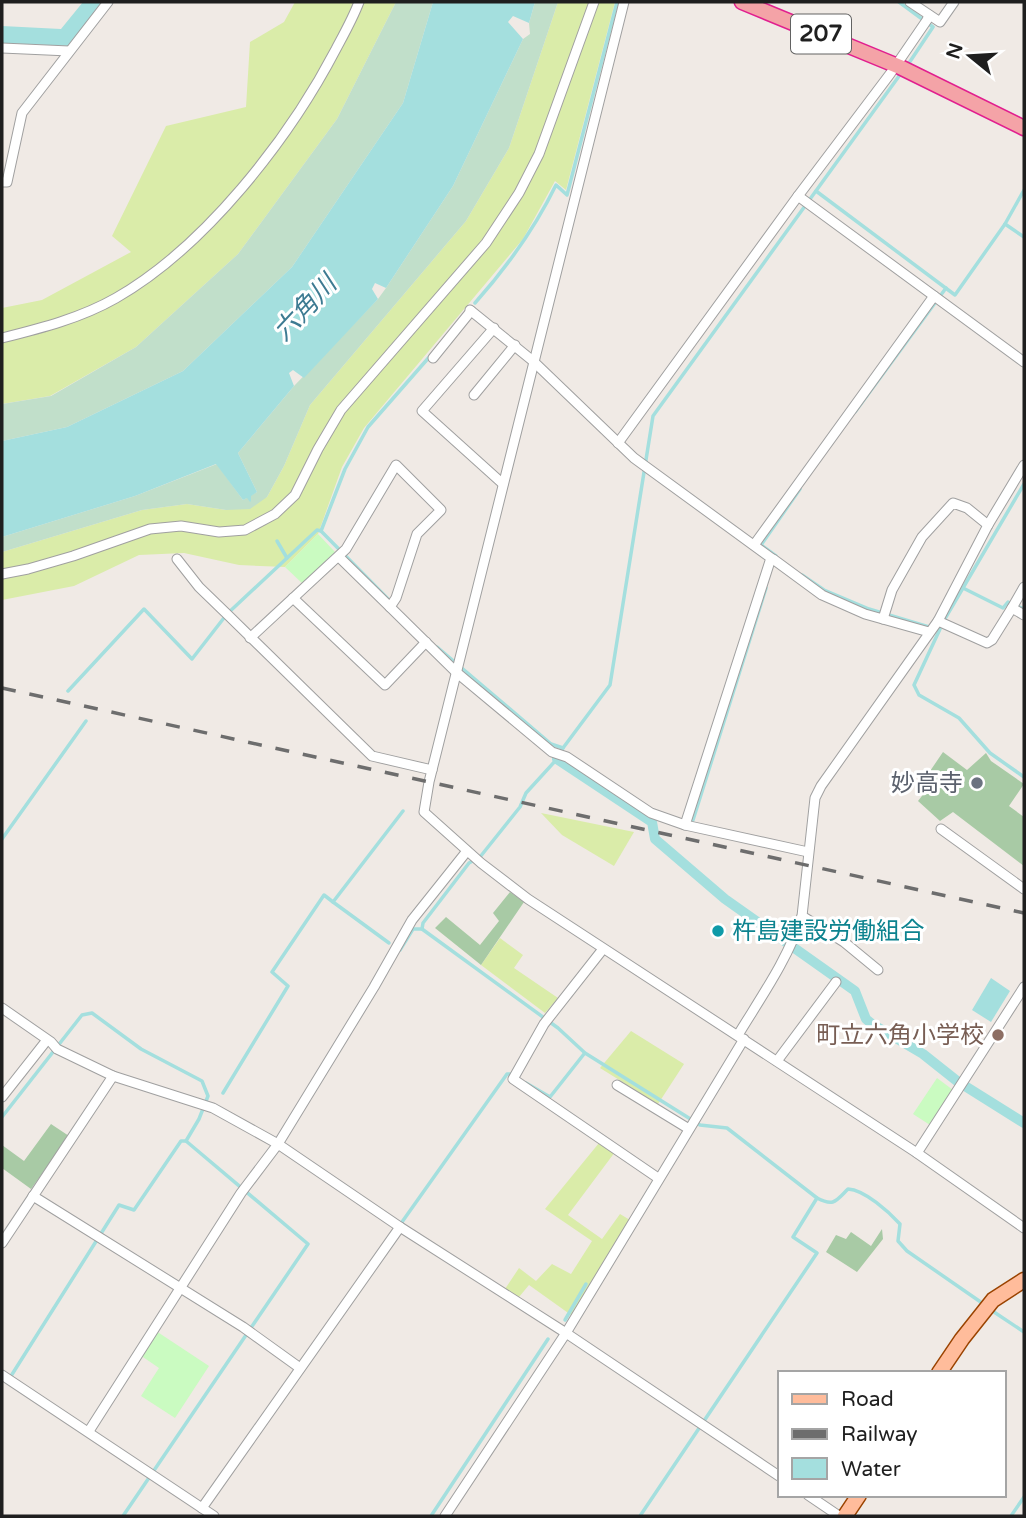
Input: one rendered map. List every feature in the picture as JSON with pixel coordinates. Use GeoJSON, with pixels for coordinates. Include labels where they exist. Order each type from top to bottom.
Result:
{"type":"FeatureCollection","features":[{"type":"Feature","properties":{"kind":"highway","name":"207"},"geometry":{"type":"LineString","coordinates":[[741,2],[762,5],[902,68],[1024,128]]}},
{"type":"Feature","properties":{"kind":"main road"},"geometry":{"type":"LineString","coordinates":[[940,1371],[988,1306],[1024,1280]]}},
{"type":"Feature","properties":{"kind":"main road"},"geometry":{"type":"LineString","coordinates":[[845,1516],[858,1497]]}},
{"type":"Feature","properties":{"kind":"street"},"geometry":{"type":"LineString","coordinates":[[2,182],[7,182],[22,113],[108,2]]}},
{"type":"Feature","properties":{"kind":"street"},"geometry":{"type":"LineString","coordinates":[[2,338],[48,327],[84,314],[116,298],[167,262],[198,235],[282,137],[322,76],[359,2]]}},
{"type":"Feature","properties":{"kind":"street"},"geometry":{"type":"LineString","coordinates":[[2,574],[73,556],[150,529],[181,526],[219,532],[245,530],[275,514],[295,495],[341,410],[486,243],[519,193],[539,154],[594,2]]}},
{"type":"Feature","properties":{"kind":"street"},"geometry":{"type":"LineString","coordinates":[[624,2],[432,769],[424,812],[474,857],[528,899],[917,1153],[1024,1227]]}},
{"type":"Feature","properties":{"kind":"street"},"geometry":{"type":"LineString","coordinates":[[910,2],[927,19],[940,23],[954,2]]}},
{"type":"Feature","properties":{"kind":"street"},"geometry":{"type":"LineString","coordinates":[[618,443],[799,197],[902,68],[927,19]]}},
{"type":"Feature","properties":{"kind":"street"},"geometry":{"type":"LineString","coordinates":[[2,48],[69,51]]}},
{"type":"Feature","properties":{"kind":"street"},"geometry":{"type":"LineString","coordinates":[[799,197],[1024,362]]}},
{"type":"Feature","properties":{"kind":"street"},"geometry":{"type":"LineString","coordinates":[[754,545],[937,298]]}},
{"type":"Feature","properties":{"kind":"street"},"geometry":{"type":"LineString","coordinates":[[433,358],[471,310],[516,345],[652,473],[771,558],[685,825]]}},
{"type":"Feature","properties":{"kind":"street"},"geometry":{"type":"LineString","coordinates":[[494,328],[422,411],[503,484]]}},
{"type":"Feature","properties":{"kind":"street"},"geometry":{"type":"LineString","coordinates":[[474,395],[516,345]]}},
{"type":"Feature","properties":{"kind":"street"},"geometry":{"type":"LineString","coordinates":[[250,638],[342,554],[396,465],[441,510],[417,534],[393,603]]}},
{"type":"Feature","properties":{"kind":"street"},"geometry":{"type":"LineString","coordinates":[[445,1516],[566,1333],[741,1037],[788,951],[802,916],[815,799],[821,786],[937,627],[988,525],[1024,465]]}},
{"type":"Feature","properties":{"kind":"street"},"geometry":{"type":"LineString","coordinates":[[884,615],[892,590],[922,537],[953,503],[967,508],[988,525]]}},
{"type":"Feature","properties":{"kind":"street"},"geometry":{"type":"LineString","coordinates":[[342,554],[393,603],[426,642],[458,667],[552,752],[567,757],[651,813],[685,825],[808,852]]}},
{"type":"Feature","properties":{"kind":"street"},"geometry":{"type":"LineString","coordinates":[[177,559],[199,587],[372,756],[432,769]]}},
{"type":"Feature","properties":{"kind":"street"},"geometry":{"type":"LineString","coordinates":[[776,561],[822,595],[987,643],[992,640],[1024,587]]}},
{"type":"Feature","properties":{"kind":"street"},"geometry":{"type":"LineString","coordinates":[[293,598],[385,685],[426,642]]}},
{"type":"Feature","properties":{"kind":"street"},"geometry":{"type":"LineString","coordinates":[[1014,605],[1024,615]]}},
{"type":"Feature","properties":{"kind":"street"},"geometry":{"type":"LineString","coordinates":[[942,829],[1024,889]]}},
{"type":"Feature","properties":{"kind":"street"},"geometry":{"type":"LineString","coordinates":[[89,1431],[240,1193],[278,1144],[412,920],[474,857]]}},
{"type":"Feature","properties":{"kind":"street"},"geometry":{"type":"LineString","coordinates":[[802,916],[844,942],[878,970]]}},
{"type":"Feature","properties":{"kind":"street"},"geometry":{"type":"LineString","coordinates":[[603,949],[547,1020],[513,1079],[658,1178]]}},
{"type":"Feature","properties":{"kind":"street"},"geometry":{"type":"LineString","coordinates":[[777,1061],[836,982]]}},
{"type":"Feature","properties":{"kind":"street"},"geometry":{"type":"LineString","coordinates":[[917,1153],[1024,987]]}},
{"type":"Feature","properties":{"kind":"street"},"geometry":{"type":"LineString","coordinates":[[2,1008],[51,1044],[113,1076],[213,1107],[278,1144],[778,1475]]}},
{"type":"Feature","properties":{"kind":"street"},"geometry":{"type":"LineString","coordinates":[[2,1097],[51,1044]]}},
{"type":"Feature","properties":{"kind":"street"},"geometry":{"type":"LineString","coordinates":[[2,1243],[113,1076]]}},
{"type":"Feature","properties":{"kind":"street"},"geometry":{"type":"LineString","coordinates":[[617,1085],[689,1129]]}},
{"type":"Feature","properties":{"kind":"street"},"geometry":{"type":"LineString","coordinates":[[33,1196],[243,1327],[300,1368]]}},
{"type":"Feature","properties":{"kind":"street"},"geometry":{"type":"LineString","coordinates":[[202,1508],[400,1227]]}},
{"type":"Feature","properties":{"kind":"street"},"geometry":{"type":"LineString","coordinates":[[2,1375],[214,1516]]}},
{"type":"Feature","properties":{"kind":"street"},"geometry":{"type":"LineString","coordinates":[[811,1497],[839,1516]]}},
{"type":"Feature","properties":{"kind":"green space"},"geometry":{"type":"Polygon","coordinates":[[[295,2],[396,2],[337,119],[238,254],[136,347],[50,396],[2,404],[2,308],[42,300],[131,252],[112,236],[166,126],[246,107],[250,42],[284,22],[295,2]]]}},
{"type":"Feature","properties":{"kind":"green space"},"geometry":{"type":"Polygon","coordinates":[[[396,2],[433,2],[403,103],[292,267],[183,371],[67,427],[2,441],[2,404],[51,396],[136,347],[238,254],[337,119],[396,2]]]}},
{"type":"Feature","properties":{"kind":"green space"},"geometry":{"type":"Polygon","coordinates":[[[535,2],[558,2],[509,148],[466,221],[310,405],[284,466],[267,497],[250,509],[226,510],[187,504],[142,510],[2,552],[2,537],[135,496],[217,464],[243,500],[257,492],[238,453],[294,386],[386,288],[453,186],[523,39],[530,34],[529,23],[535,2]]]}},
{"type":"Feature","properties":{"kind":"green space"},"geometry":{"type":"Polygon","coordinates":[[[558,2],[615,2],[566,190],[555,181],[523,239],[364,428],[342,467],[318,534],[285,567],[239,565],[184,553],[139,555],[74,586],[2,600],[2,552],[142,510],[187,504],[226,510],[267,497],[284,466],[310,405],[466,221],[509,148],[558,2]]]}},
{"type":"Feature","properties":{"kind":"green space"},"geometry":{"type":"Polygon","coordinates":[[[318,534],[335,552],[303,584],[285,567],[318,534]]]}},
{"type":"Feature","properties":{"kind":"green space","name":"妙高寺"},"geometry":{"type":"Polygon","coordinates":[[[943,752],[967,770],[986,753],[991,761],[1024,784],[1009,806],[1024,817],[1024,866],[953,812],[940,821],[918,801],[932,783],[926,777],[943,752]]]}},
{"type":"Feature","properties":{"kind":"green space"},"geometry":{"type":"Polygon","coordinates":[[[541,813],[634,832],[614,866],[562,835],[541,813]]]}},
{"type":"Feature","properties":{"kind":"green space"},"geometry":{"type":"Polygon","coordinates":[[[510,892],[524,902],[481,965],[435,928],[446,917],[480,945],[499,921],[493,913],[510,892]]]}},
{"type":"Feature","properties":{"kind":"green space"},"geometry":{"type":"Polygon","coordinates":[[[500,938],[523,955],[514,968],[558,998],[545,1013],[481,965],[500,938]]]}},
{"type":"Feature","properties":{"kind":"green space"},"geometry":{"type":"Polygon","coordinates":[[[631,1031],[684,1064],[658,1104],[600,1068],[631,1031]]]}},
{"type":"Feature","properties":{"kind":"green space"},"geometry":{"type":"Polygon","coordinates":[[[937,1078],[953,1090],[930,1125],[913,1114],[937,1078]]]}},
{"type":"Feature","properties":{"kind":"green space"},"geometry":{"type":"Polygon","coordinates":[[[51,1124],[69,1136],[31,1189],[2,1168],[2,1145],[24,1161],[51,1124]]]}},
{"type":"Feature","properties":{"kind":"green space"},"geometry":{"type":"Polygon","coordinates":[[[599,1143],[615,1152],[568,1215],[602,1239],[620,1214],[635,1223],[578,1320],[529,1285],[519,1297],[505,1289],[519,1268],[536,1281],[552,1264],[571,1274],[592,1241],[545,1209],[599,1143]]]}},
{"type":"Feature","properties":{"kind":"green space"},"geometry":{"type":"Polygon","coordinates":[[[882,1229],[883,1239],[857,1272],[826,1252],[836,1235],[846,1239],[851,1232],[871,1246],[882,1229]]]}},
{"type":"Feature","properties":{"kind":"green space"},"geometry":{"type":"Polygon","coordinates":[[[156,1331],[209,1366],[175,1418],[141,1396],[159,1368],[140,1355],[156,1331]]]}},
{"type":"Feature","properties":{"kind":"water"},"geometry":{"type":"Polygon","coordinates":[[[83,2],[104,2],[69,46],[2,43],[2,26],[61,29],[83,2]]]}},
{"type":"Feature","properties":{"kind":"water","name":"六角川"},"geometry":{"type":"Polygon","coordinates":[[[433,2],[535,2],[529,23],[513,16],[508,22],[523,39],[453,186],[386,288],[375,283],[372,289],[378,299],[304,378],[293,370],[289,373],[294,386],[238,453],[257,492],[251,496],[251,501],[247,498],[243,500],[216,464],[135,496],[2,537],[2,441],[67,427],[183,371],[292,267],[403,103],[433,2]]]}},
{"type":"Feature","properties":{"kind":"water"},"geometry":{"type":"Polygon","coordinates":[[[991,978],[1010,991],[991,1022],[972,1010],[991,978]]]}},
{"type":"Feature","properties":{"kind":"waterway"},"geometry":{"type":"LineString","coordinates":[[475,303],[520,247],[556,185],[567,195],[617,2]]}},
{"type":"Feature","properties":{"kind":"waterway"},"geometry":{"type":"LineString","coordinates":[[899,2],[933,27],[907,66]]}},
{"type":"Feature","properties":{"kind":"waterway"},"geometry":{"type":"LineString","coordinates":[[902,72],[653,416],[610,685],[557,759],[526,793],[520,807],[480,857],[469,863],[423,923],[422,929],[558,1028],[585,1053],[700,1125],[727,1128],[817,1198],[831,1202],[848,1189],[869,1197],[900,1224],[898,1241],[907,1251],[985,1305]]}},
{"type":"Feature","properties":{"kind":"waterway"},"geometry":{"type":"LineString","coordinates":[[816,191],[955,295],[1005,224],[1024,190]]}},
{"type":"Feature","properties":{"kind":"waterway"},"geometry":{"type":"LineString","coordinates":[[1005,224],[1024,237]]}},
{"type":"Feature","properties":{"kind":"waterway"},"geometry":{"type":"LineString","coordinates":[[855,412],[946,288]]}},
{"type":"Feature","properties":{"kind":"waterway"},"geometry":{"type":"LineString","coordinates":[[321,531],[345,469],[368,427],[431,355]]}},
{"type":"Feature","properties":{"kind":"waterway"},"geometry":{"type":"LineString","coordinates":[[943,622],[1024,484]]}},
{"type":"Feature","properties":{"kind":"waterway"},"geometry":{"type":"LineString","coordinates":[[776,556],[761,545],[800,489]]}},
{"type":"Feature","properties":{"kind":"waterway"},"geometry":{"type":"LineString","coordinates":[[68,691],[144,609],[192,659],[227,614],[317,530],[391,602]]}},
{"type":"Feature","properties":{"kind":"waterway"},"geometry":{"type":"LineString","coordinates":[[277,541],[287,558]]}},
{"type":"Feature","properties":{"kind":"waterway"},"geometry":{"type":"LineString","coordinates":[[802,575],[824,590],[869,609],[939,630]]}},
{"type":"Feature","properties":{"kind":"waterway"},"geometry":{"type":"LineString","coordinates":[[693,820],[766,588]]}},
{"type":"Feature","properties":{"kind":"waterway"},"geometry":{"type":"LineString","coordinates":[[963,588],[1003,608],[1008,602],[1024,609]]}},
{"type":"Feature","properties":{"kind":"waterway"},"geometry":{"type":"LineString","coordinates":[[940,629],[914,685],[919,695],[959,718],[990,753],[1024,777]]}},
{"type":"Feature","properties":{"kind":"waterway"},"geometry":{"type":"LineString","coordinates":[[437,647],[551,744],[563,748]]}},
{"type":"Feature","properties":{"kind":"waterway"},"geometry":{"type":"LineString","coordinates":[[2,839],[86,721]]}},
{"type":"Feature","properties":{"kind":"waterway"},"geometry":{"type":"LineString","coordinates":[[557,759],[652,822],[655,839],[725,899],[855,991],[866,1019],[872,1024],[923,1054],[957,1081],[1024,1123]]}},
{"type":"Feature","properties":{"kind":"waterway"},"geometry":{"type":"LineString","coordinates":[[223,1093],[288,986],[272,972],[324,895],[333,902],[403,811]]}},
{"type":"Feature","properties":{"kind":"waterway"},"geometry":{"type":"LineString","coordinates":[[333,902],[389,943]]}},
{"type":"Feature","properties":{"kind":"waterway"},"geometry":{"type":"LineString","coordinates":[[400,950],[413,929],[422,929]]}},
{"type":"Feature","properties":{"kind":"waterway"},"geometry":{"type":"LineString","coordinates":[[2,1117],[82,1015],[92,1013],[141,1049],[202,1081],[208,1096],[186,1141],[308,1244],[123,1516]]}},
{"type":"Feature","properties":{"kind":"waterway"},"geometry":{"type":"LineString","coordinates":[[526,1083],[550,1097],[584,1054]]}},
{"type":"Feature","properties":{"kind":"waterway"},"geometry":{"type":"LineString","coordinates":[[402,1222],[507,1074],[512,1074]]}},
{"type":"Feature","properties":{"kind":"waterway"},"geometry":{"type":"LineString","coordinates":[[11,1376],[119,1205],[134,1210],[181,1141],[186,1141]]}},
{"type":"Feature","properties":{"kind":"waterway"},"geometry":{"type":"LineString","coordinates":[[640,1516],[817,1253],[793,1237],[817,1198]]}},
{"type":"Feature","properties":{"kind":"waterway"},"geometry":{"type":"LineString","coordinates":[[565,1320],[586,1284]]}},
{"type":"Feature","properties":{"kind":"waterway"},"geometry":{"type":"LineString","coordinates":[[991,1310],[1024,1332]]}},
{"type":"Feature","properties":{"kind":"waterway"},"geometry":{"type":"LineString","coordinates":[[431,1516],[548,1339]]}},
{"type":"Feature","properties":{"kind":"waterway"},"geometry":{"type":"LineString","coordinates":[[1011,1516],[1024,1497]]}},
{"type":"Feature","properties":{"kind":"railway"},"geometry":{"type":"LineString","coordinates":[[2,688],[1024,913]]}},
{"type":"Feature","properties":{"kind":"place","name":"妙高寺"},"geometry":{"type":"Point","coordinates":[977,783]}},
{"type":"Feature","properties":{"kind":"place","name":"杵島建設労働組合"},"geometry":{"type":"Point","coordinates":[718,931]}},
{"type":"Feature","properties":{"kind":"place","name":"町立六角小学校"},"geometry":{"type":"Point","coordinates":[998,1035]}}]}
